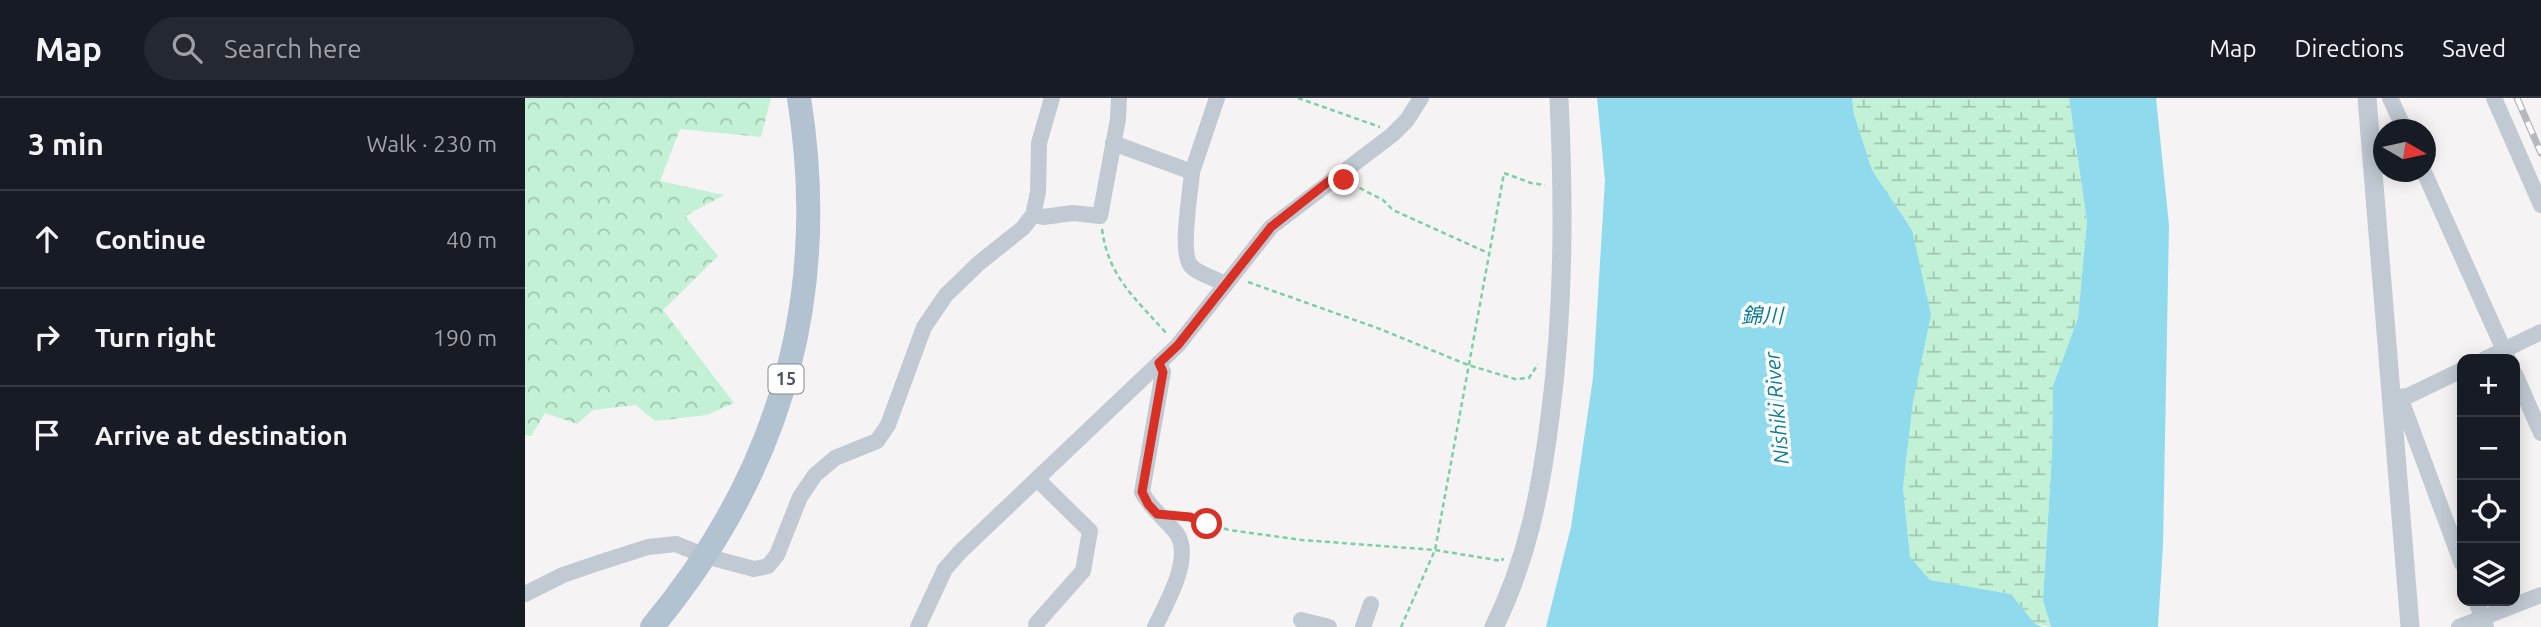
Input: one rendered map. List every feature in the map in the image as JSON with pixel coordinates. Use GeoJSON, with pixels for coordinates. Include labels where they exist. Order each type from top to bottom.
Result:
{"type":"FeatureCollection","features":[{"type":"Feature","properties":{"kind":"main road","name":"15"},"geometry":{"type":"LineString","coordinates":[[652,627],[705,556],[731,513],[763,447],[784,387],[795,346],[808,248],[809,189],[799,98]]}},
{"type":"Feature","properties":{"kind":"street"},"geometry":{"type":"LineString","coordinates":[[525,594],[563,575],[649,548],[676,544],[705,556],[754,569],[768,566],[777,555],[800,497],[814,475],[835,458],[877,441],[888,425],[924,327],[946,295],[979,263],[1023,228],[1033,215],[1038,192],[1039,143],[1052,98]]}},
{"type":"Feature","properties":{"kind":"street"},"geometry":{"type":"LineString","coordinates":[[1033,215],[1043,218],[1073,213],[1100,216],[1119,98]]}},
{"type":"Feature","properties":{"kind":"street"},"geometry":{"type":"LineString","coordinates":[[1217,98],[1192,172],[1186,249],[1188,262],[1193,269],[1229,280]]}},
{"type":"Feature","properties":{"kind":"street"},"geometry":{"type":"LineString","coordinates":[[918,627],[945,569],[960,552],[1178,345],[1271,227],[1392,135],[1407,120],[1421,98]]}},
{"type":"Feature","properties":{"kind":"street"},"geometry":{"type":"LineString","coordinates":[[1493,627],[1517,575],[1533,521],[1555,382],[1562,283],[1563,190],[1559,98]]}},
{"type":"Feature","properties":{"kind":"street"},"geometry":{"type":"LineString","coordinates":[[2367,98],[2396,398],[2410,627]]}},
{"type":"Feature","properties":{"kind":"street"},"geometry":{"type":"LineString","coordinates":[[2390,98],[2400,119]]}},
{"type":"Feature","properties":{"kind":"street"},"geometry":{"type":"LineString","coordinates":[[2494,98],[2541,205]]}},
{"type":"Feature","properties":{"kind":"street"},"geometry":{"type":"LineString","coordinates":[[1113,144],[1192,172]]}},
{"type":"Feature","properties":{"kind":"street"},"geometry":{"type":"LineString","coordinates":[[2428,182],[2506,354]]}},
{"type":"Feature","properties":{"kind":"street"},"geometry":{"type":"LineString","coordinates":[[2508,354],[2541,332]]}},
{"type":"Feature","properties":{"kind":"street"},"geometry":{"type":"LineString","coordinates":[[1155,627],[1172,590],[1182,559],[1182,544],[1177,533],[1148,504],[1142,492],[1163,372],[1159,363]]}},
{"type":"Feature","properties":{"kind":"street"},"geometry":{"type":"LineString","coordinates":[[2396,398],[2457,372]]}},
{"type":"Feature","properties":{"kind":"street"},"geometry":{"type":"LineString","coordinates":[[2520,385],[2541,433]]}},
{"type":"Feature","properties":{"kind":"street"},"geometry":{"type":"LineString","coordinates":[[2396,398],[2457,551]]}},
{"type":"Feature","properties":{"kind":"street"},"geometry":{"type":"LineString","coordinates":[[1036,624],[1083,571],[1090,531],[1037,479]]}},
{"type":"Feature","properties":{"kind":"street"},"geometry":{"type":"LineString","coordinates":[[2459,627],[2485,623],[2541,595]]}},
{"type":"Feature","properties":{"kind":"street"},"geometry":{"type":"LineString","coordinates":[[1363,627],[1371,604]]}},
{"type":"Feature","properties":{"kind":"street"},"geometry":{"type":"LineString","coordinates":[[2478,606],[2485,623]]}},
{"type":"Feature","properties":{"kind":"street"},"geometry":{"type":"LineString","coordinates":[[1301,620],[1329,627]]}},
{"type":"Feature","properties":{"kind":"path"},"geometry":{"type":"LineString","coordinates":[[1298,98],[1384,129],[1392,135]]}},
{"type":"Feature","properties":{"kind":"path"},"geometry":{"type":"LineString","coordinates":[[1401,627],[1435,550],[1504,173],[1543,186],[1553,178]]}},
{"type":"Feature","properties":{"kind":"path"},"geometry":{"type":"LineString","coordinates":[[1338,174],[1344,180],[1383,200],[1393,210],[1488,253]]}},
{"type":"Feature","properties":{"kind":"path"},"geometry":{"type":"LineString","coordinates":[[1100,216],[1110,263],[1122,284],[1178,345]]}},
{"type":"Feature","properties":{"kind":"path"},"geometry":{"type":"LineString","coordinates":[[1229,280],[1240,279],[1276,290],[1468,365],[1515,379],[1529,378],[1538,363]]}},
{"type":"Feature","properties":{"kind":"path"},"geometry":{"type":"LineString","coordinates":[[1157,514],[1190,517],[1229,530],[1302,540],[1435,550],[1502,561],[1507,554]]}},
{"type":"Feature","properties":{"kind":"green space"},"geometry":{"type":"Polygon","coordinates":[[[525,98],[771,98],[761,137],[680,129],[660,181],[724,195],[685,216],[718,256],[663,310],[734,403],[707,415],[655,421],[636,405],[593,410],[577,424],[545,413],[531,436],[525,435],[525,98]]]}},
{"type":"Feature","properties":{"kind":"green space"},"geometry":{"type":"Polygon","coordinates":[[[1852,98],[2069,98],[2087,221],[2078,318],[2053,386],[2052,455],[2043,600],[2051,627],[2035,624],[2011,594],[1930,580],[1910,557],[1903,488],[1913,402],[1912,230],[1872,170],[1854,114],[1852,98]]]}},
{"type":"Feature","properties":{"kind":"water","name":"錦川"},"geometry":{"type":"Polygon","coordinates":[[[1597,98],[1852,98],[1854,114],[1872,170],[1912,230],[1931,315],[1913,402],[1903,488],[1910,557],[1930,580],[2011,594],[2035,624],[2043,627],[1546,627],[1571,527],[1593,378],[1605,180],[1597,98]]]}},
{"type":"Feature","properties":{"kind":"water"},"geometry":{"type":"Polygon","coordinates":[[[2069,98],[2156,98],[2169,225],[2163,545],[2158,627],[2051,627],[2043,600],[2052,455],[2053,386],[2078,318],[2087,221],[2069,98]]]}},
{"type":"Feature","properties":{"kind":"railway"},"geometry":{"type":"LineString","coordinates":[[2517,98],[2541,153]]}},
{"type":"Feature","properties":{"kind":"route"},"geometry":{"type":"LineString","coordinates":[[1207,524],[1190,517],[1157,514],[1142,492],[1163,372],[1159,363],[1178,345],[1271,227],[1338,174],[1344,180]]}},
{"type":"Feature","properties":{"kind":"water label","name":"Nishiki River"},"geometry":{"type":"Point","coordinates":[1777,408]}}]}
